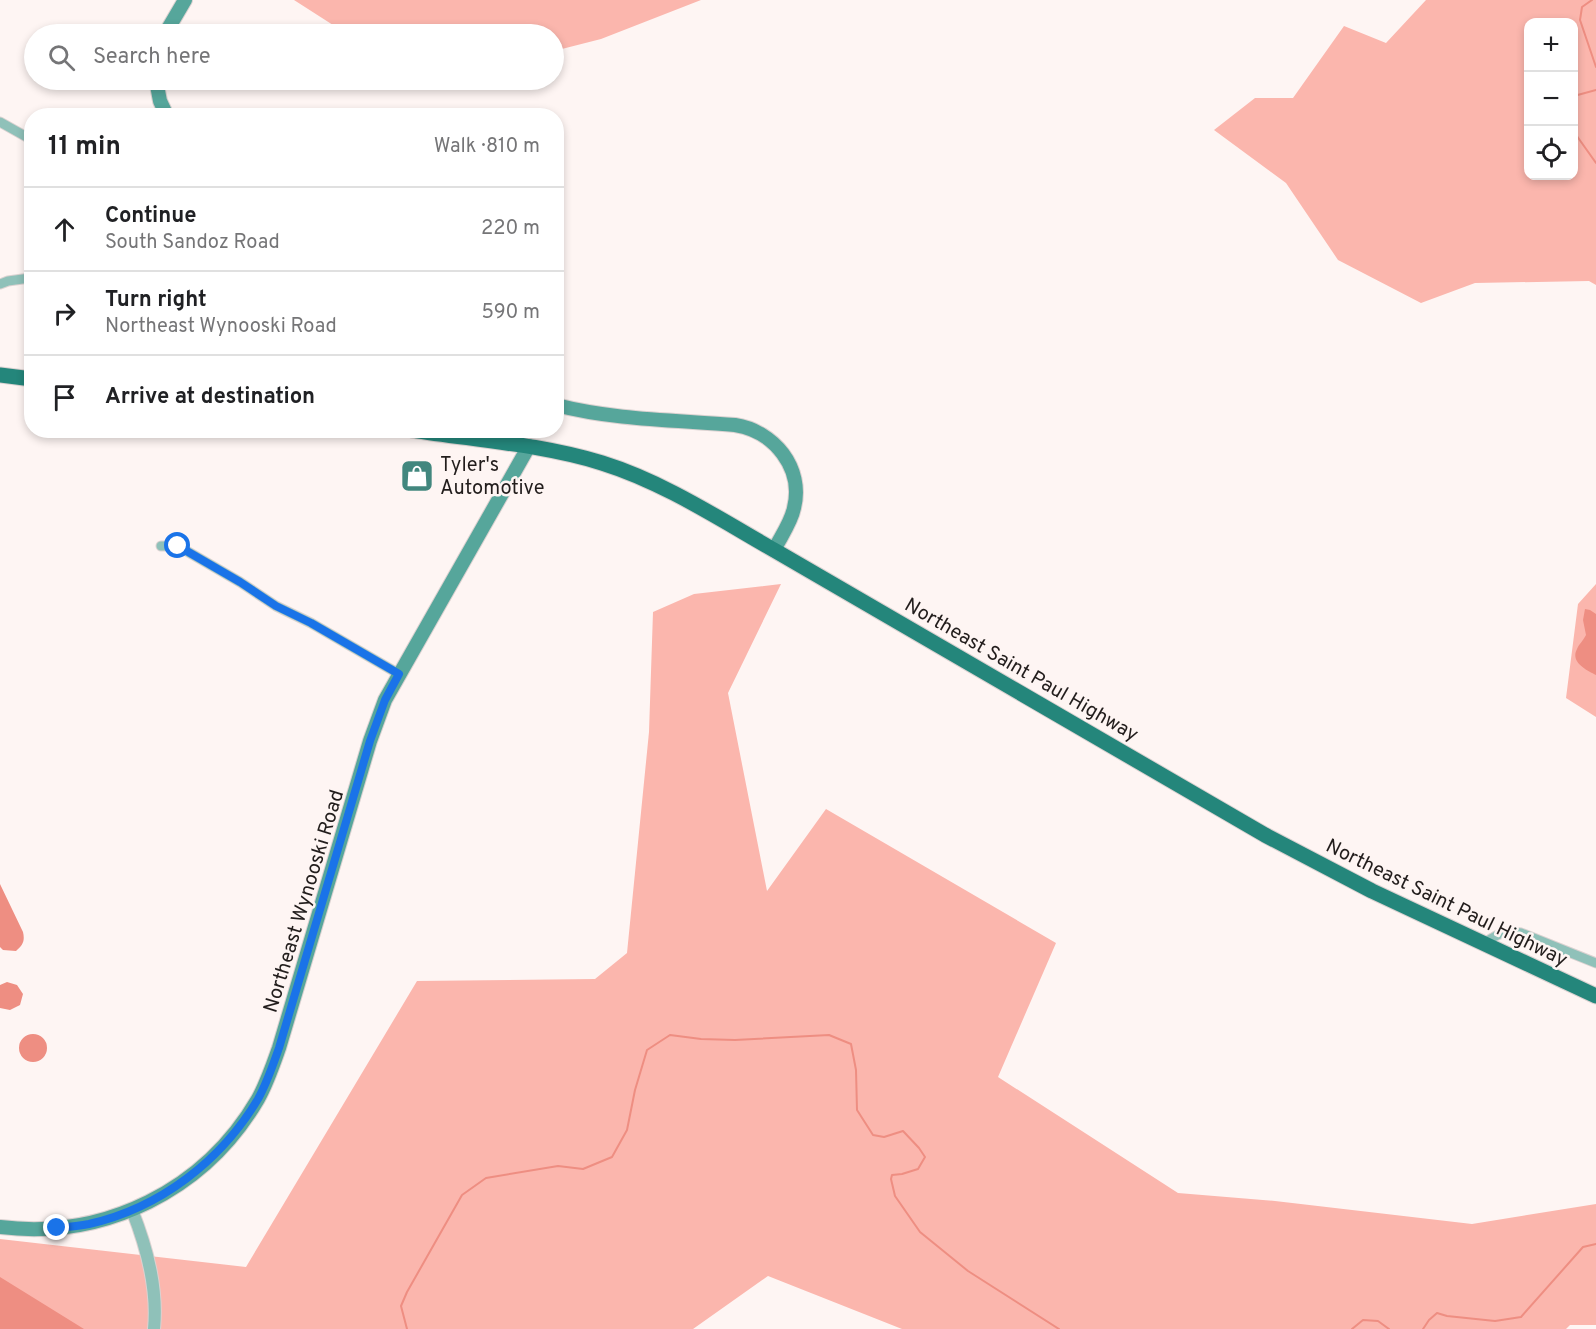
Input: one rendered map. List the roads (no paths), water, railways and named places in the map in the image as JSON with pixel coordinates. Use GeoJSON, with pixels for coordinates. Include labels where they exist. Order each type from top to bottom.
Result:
{"type":"FeatureCollection","features":[{"type":"Feature","properties":{"kind":"highway"},"geometry":{"type":"LineString","coordinates":[[0,375],[24,377]]}},
{"type":"Feature","properties":{"kind":"highway","name":"Northeast Saint Paul Highway"},"geometry":{"type":"LineString","coordinates":[[470,438],[528,446],[596,461],[648,481],[774,550],[1265,835],[1361,885],[1596,996]]}},
{"type":"Feature","properties":{"kind":"main road"},"geometry":{"type":"LineString","coordinates":[[171,24],[185,0]]}},
{"type":"Feature","properties":{"kind":"main road"},"geometry":{"type":"LineString","coordinates":[[158,90],[164,108]]}},
{"type":"Feature","properties":{"kind":"main road"},"geometry":{"type":"LineString","coordinates":[[564,407],[608,415],[735,425],[752,429],[766,437],[786,457],[797,489],[792,516],[774,550]]}},
{"type":"Feature","properties":{"kind":"main road","name":"Northeast Wynooski Road"},"geometry":{"type":"LineString","coordinates":[[0,1227],[30,1229],[89,1224],[132,1210],[168,1191],[209,1161],[244,1121],[259,1097],[283,1037],[370,741],[385,700],[528,446]]}},
{"type":"Feature","properties":{"kind":"street"},"geometry":{"type":"LineString","coordinates":[[0,122],[24,136]]}},
{"type":"Feature","properties":{"kind":"street"},"geometry":{"type":"LineString","coordinates":[[0,284],[24,279]]}},
{"type":"Feature","properties":{"kind":"street"},"geometry":{"type":"LineString","coordinates":[[161,546],[178,546],[276,606],[311,623],[399,674]]}},
{"type":"Feature","properties":{"kind":"street"},"geometry":{"type":"LineString","coordinates":[[1483,944],[1500,933],[1508,931],[1521,933],[1596,963]]}},
{"type":"Feature","properties":{"kind":"street"},"geometry":{"type":"LineString","coordinates":[[132,1210],[144,1239],[149,1263],[155,1315],[154,1329]]}},
{"type":"Feature","properties":{"kind":"waterway"},"geometry":{"type":"LineString","coordinates":[[1592,0],[1582,7],[1580,20],[1596,67]]}},
{"type":"Feature","properties":{"kind":"waterway"},"geometry":{"type":"LineString","coordinates":[[1578,95],[1596,90]]}},
{"type":"Feature","properties":{"kind":"waterway"},"geometry":{"type":"LineString","coordinates":[[1578,138],[1596,163]]}},
{"type":"Feature","properties":{"kind":"waterway"},"geometry":{"type":"LineString","coordinates":[[407,1329],[401,1306],[462,1195],[486,1178],[558,1166],[583,1169],[612,1157],[627,1130],[635,1090],[647,1050],[670,1035],[735,1040],[829,1035],[851,1044],[856,1070],[857,1110],[873,1135],[884,1137],[903,1131],[925,1157],[918,1169],[892,1175],[891,1179],[895,1196],[920,1232],[968,1271],[1059,1329]]}},
{"type":"Feature","properties":{"kind":"waterway"},"geometry":{"type":"LineString","coordinates":[[1423,1329],[1437,1313],[1495,1321],[1521,1317],[1583,1247],[1596,1244]]}},
{"type":"Feature","properties":{"kind":"waterway"},"geometry":{"type":"LineString","coordinates":[[1352,1329],[1363,1320],[1378,1321],[1389,1329]]}},
{"type":"Feature","properties":{"kind":"place","name":"Tyler's Automotive"},"geometry":{"type":"Point","coordinates":[417,476]}}]}
